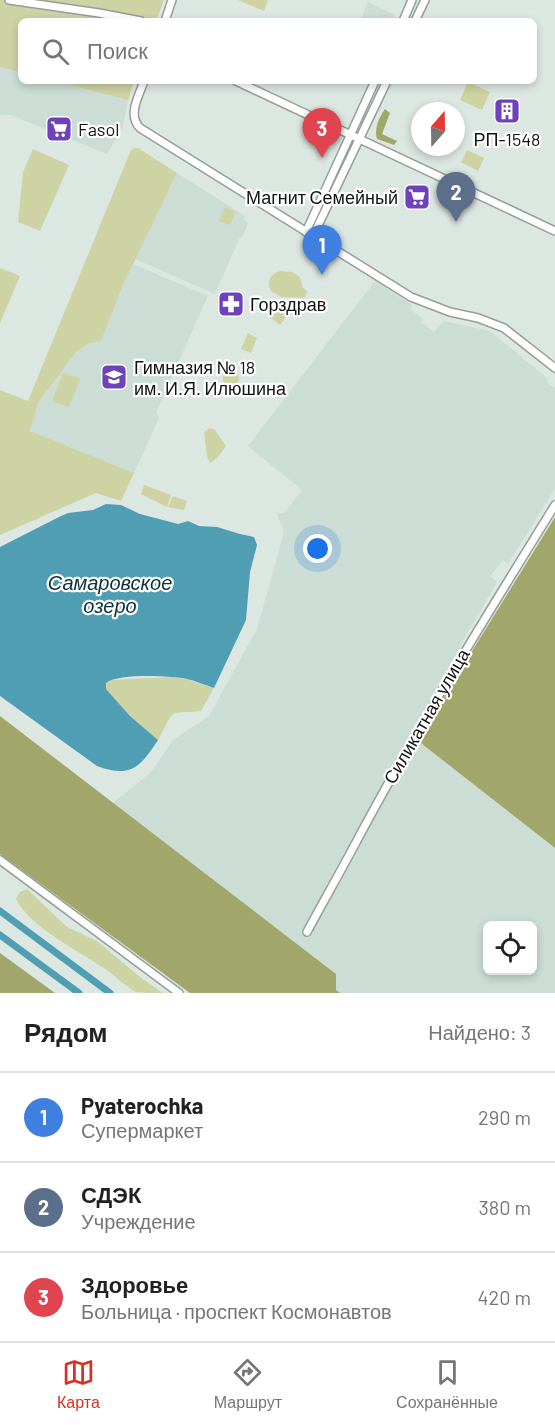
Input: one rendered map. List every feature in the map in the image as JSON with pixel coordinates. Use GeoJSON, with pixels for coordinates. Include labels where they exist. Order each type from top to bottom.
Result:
{"type":"FeatureCollection","features":[{"type":"Feature","properties":{"kind":"street"},"geometry":{"type":"LineString","coordinates":[[9,0],[125,18]]}},
{"type":"Feature","properties":{"kind":"street"},"geometry":{"type":"LineString","coordinates":[[166,18],[172,0]]}},
{"type":"Feature","properties":{"kind":"street"},"geometry":{"type":"LineString","coordinates":[[404,18],[412,0]]}},
{"type":"Feature","properties":{"kind":"street"},"geometry":{"type":"LineString","coordinates":[[416,18],[425,0]]}},
{"type":"Feature","properties":{"kind":"street"},"geometry":{"type":"LineString","coordinates":[[143,84],[133,113],[133,119],[140,128],[411,297],[430,306],[478,318],[504,328],[555,368]]}},
{"type":"Feature","properties":{"kind":"street"},"geometry":{"type":"LineString","coordinates":[[242,84],[555,231]]}},
{"type":"Feature","properties":{"kind":"street"},"geometry":{"type":"LineString","coordinates":[[310,234],[350,134],[374,84]]}},
{"type":"Feature","properties":{"kind":"street"},"geometry":{"type":"LineString","coordinates":[[310,234],[386,84]]}},
{"type":"Feature","properties":{"kind":"street","name":"Силикатная улица"},"geometry":{"type":"LineString","coordinates":[[307,932],[370,813],[467,645],[555,505]]}},
{"type":"Feature","properties":{"kind":"street"},"geometry":{"type":"LineString","coordinates":[[0,860],[179,993]]}},
{"type":"Feature","properties":{"kind":"shaded area"},"geometry":{"type":"Polygon","coordinates":[[[368,2],[395,15],[394,18],[361,18],[368,2]]]}},
{"type":"Feature","properties":{"kind":"shaded area"},"geometry":{"type":"Polygon","coordinates":[[[0,67],[18,71],[18,84],[66,84],[128,100],[123,126],[107,154],[11,115],[0,115],[0,67]]]}},
{"type":"Feature","properties":{"kind":"shaded area"},"geometry":{"type":"Polygon","coordinates":[[[177,173],[245,216],[244,219],[248,224],[215,294],[135,259],[177,173]]]}},
{"type":"Feature","properties":{"kind":"shaded area","name":"Гимназия № 18 им. И.Я. Илюшина"},"geometry":{"type":"Polygon","coordinates":[[[133,264],[208,296],[156,412],[159,418],[134,473],[30,431],[38,403],[77,351],[89,343],[133,264]]]}},
{"type":"Feature","properties":{"kind":"shaded area"},"geometry":{"type":"Polygon","coordinates":[[[375,281],[412,305],[410,309],[434,332],[444,321],[490,331],[547,378],[548,383],[555,388],[555,489],[508,564],[503,560],[490,576],[497,582],[464,639],[417,740],[555,848],[555,993],[340,993],[336,990],[336,974],[113,803],[151,772],[173,740],[209,716],[257,629],[284,532],[277,514],[285,512],[302,490],[248,446],[375,281]]]}},
{"type":"Feature","properties":{"kind":"green space"},"geometry":{"type":"Polygon","coordinates":[[[0,0],[164,0],[157,18],[18,18],[18,71],[0,67],[0,0]]]}},
{"type":"Feature","properties":{"kind":"green space"},"geometry":{"type":"Polygon","coordinates":[[[238,0],[268,0],[264,11],[238,0]]]}},
{"type":"Feature","properties":{"kind":"green space"},"geometry":{"type":"Polygon","coordinates":[[[66,84],[133,84],[128,100],[66,84]]]}},
{"type":"Feature","properties":{"kind":"green space"},"geometry":{"type":"Polygon","coordinates":[[[467,84],[490,92],[482,110],[460,100],[467,84]]]}},
{"type":"Feature","properties":{"kind":"green space"},"geometry":{"type":"Polygon","coordinates":[[[385,109],[390,113],[382,134],[397,141],[394,145],[377,139],[378,123],[385,109]]]}},
{"type":"Feature","properties":{"kind":"green space"},"geometry":{"type":"Polygon","coordinates":[[[138,148],[177,173],[122,287],[101,341],[89,343],[77,351],[38,403],[30,431],[134,473],[121,501],[96,493],[0,535],[0,390],[28,401],[131,150],[138,148]]]}},
{"type":"Feature","properties":{"kind":"green space"},"geometry":{"type":"Polygon","coordinates":[[[33,149],[69,165],[40,231],[18,222],[23,172],[33,149]]]}},
{"type":"Feature","properties":{"kind":"green space"},"geometry":{"type":"Polygon","coordinates":[[[467,150],[484,158],[478,171],[461,162],[467,150]]]}},
{"type":"Feature","properties":{"kind":"green space"},"geometry":{"type":"Polygon","coordinates":[[[225,207],[235,212],[230,225],[219,221],[225,207]]]}},
{"type":"Feature","properties":{"kind":"green space"},"geometry":{"type":"Polygon","coordinates":[[[0,268],[20,276],[0,323],[0,268]]]}},
{"type":"Feature","properties":{"kind":"green space"},"geometry":{"type":"Polygon","coordinates":[[[282,271],[292,272],[300,277],[303,288],[307,291],[305,298],[281,297],[271,291],[270,278],[282,271]]]}},
{"type":"Feature","properties":{"kind":"green space"},"geometry":{"type":"Polygon","coordinates":[[[275,306],[287,316],[280,325],[267,315],[275,306]]]}},
{"type":"Feature","properties":{"kind":"green space"},"geometry":{"type":"Polygon","coordinates":[[[248,333],[257,338],[251,353],[241,349],[248,333]]]}},
{"type":"Feature","properties":{"kind":"green space"},"geometry":{"type":"Polygon","coordinates":[[[231,371],[239,379],[231,387],[223,379],[231,371]]]}},
{"type":"Feature","properties":{"kind":"green space"},"geometry":{"type":"Polygon","coordinates":[[[63,373],[80,379],[69,407],[52,401],[63,373]]]}},
{"type":"Feature","properties":{"kind":"green space"},"geometry":{"type":"Polygon","coordinates":[[[209,428],[214,429],[226,446],[210,463],[204,432],[209,428]]]}},
{"type":"Feature","properties":{"kind":"green space"},"geometry":{"type":"Polygon","coordinates":[[[144,485],[171,495],[167,507],[141,494],[144,485]]]}},
{"type":"Feature","properties":{"kind":"green space"},"geometry":{"type":"Polygon","coordinates":[[[173,496],[187,501],[184,510],[168,507],[173,496]]]}},
{"type":"Feature","properties":{"kind":"green space"},"geometry":{"type":"Polygon","coordinates":[[[555,517],[555,848],[417,740],[555,517]]]}},
{"type":"Feature","properties":{"kind":"green space"},"geometry":{"type":"Polygon","coordinates":[[[171,677],[214,688],[201,711],[175,713],[170,717],[158,740],[130,716],[106,689],[106,683],[111,680],[171,677]]]}},
{"type":"Feature","properties":{"kind":"green space"},"geometry":{"type":"Polygon","coordinates":[[[0,716],[336,974],[336,990],[340,993],[190,993],[0,854],[0,716]]]}},
{"type":"Feature","properties":{"kind":"green space"},"geometry":{"type":"Polygon","coordinates":[[[27,889],[67,927],[97,941],[163,993],[136,992],[42,928],[22,909],[16,899],[20,892],[27,889]]]}},
{"type":"Feature","properties":{"kind":"green space"},"geometry":{"type":"Polygon","coordinates":[[[0,953],[55,993],[0,993],[0,953]]]}},
{"type":"Feature","properties":{"kind":"water","name":"Самаровское озеро"},"geometry":{"type":"Polygon","coordinates":[[[106,504],[121,505],[140,514],[178,524],[188,521],[199,526],[217,527],[254,537],[257,545],[250,572],[246,620],[214,688],[187,679],[158,676],[122,678],[106,683],[106,689],[130,716],[158,740],[146,757],[134,768],[118,771],[97,766],[0,696],[0,547],[68,513],[93,510],[106,504]]]}},
{"type":"Feature","properties":{"kind":"waterway"},"geometry":{"type":"LineString","coordinates":[[0,911],[110,993]]}},
{"type":"Feature","properties":{"kind":"waterway"},"geometry":{"type":"LineString","coordinates":[[0,935],[79,993]]}},
{"type":"Feature","properties":{"kind":"place","name":"РП-1548"},"geometry":{"type":"Point","coordinates":[507,111]}},
{"type":"Feature","properties":{"kind":"place","name":"Fasol"},"geometry":{"type":"Point","coordinates":[59,129]}},
{"type":"Feature","properties":{"kind":"place","name":"Здоровье"},"geometry":{"type":"Point","coordinates":[322,158]}},
{"type":"Feature","properties":{"kind":"place","name":"Магнит Семейный"},"geometry":{"type":"Point","coordinates":[417,197]}},
{"type":"Feature","properties":{"kind":"place","name":"СДЭК"},"geometry":{"type":"Point","coordinates":[456,222]}},
{"type":"Feature","properties":{"kind":"place","name":"Pyaterochka"},"geometry":{"type":"Point","coordinates":[322,275]}},
{"type":"Feature","properties":{"kind":"place","name":"Горздрав"},"geometry":{"type":"Point","coordinates":[231,304]}},
{"type":"Feature","properties":{"kind":"place","name":"Гимназия № 18 им. И.Я. Илюшина"},"geometry":{"type":"Point","coordinates":[114,377]}}]}
